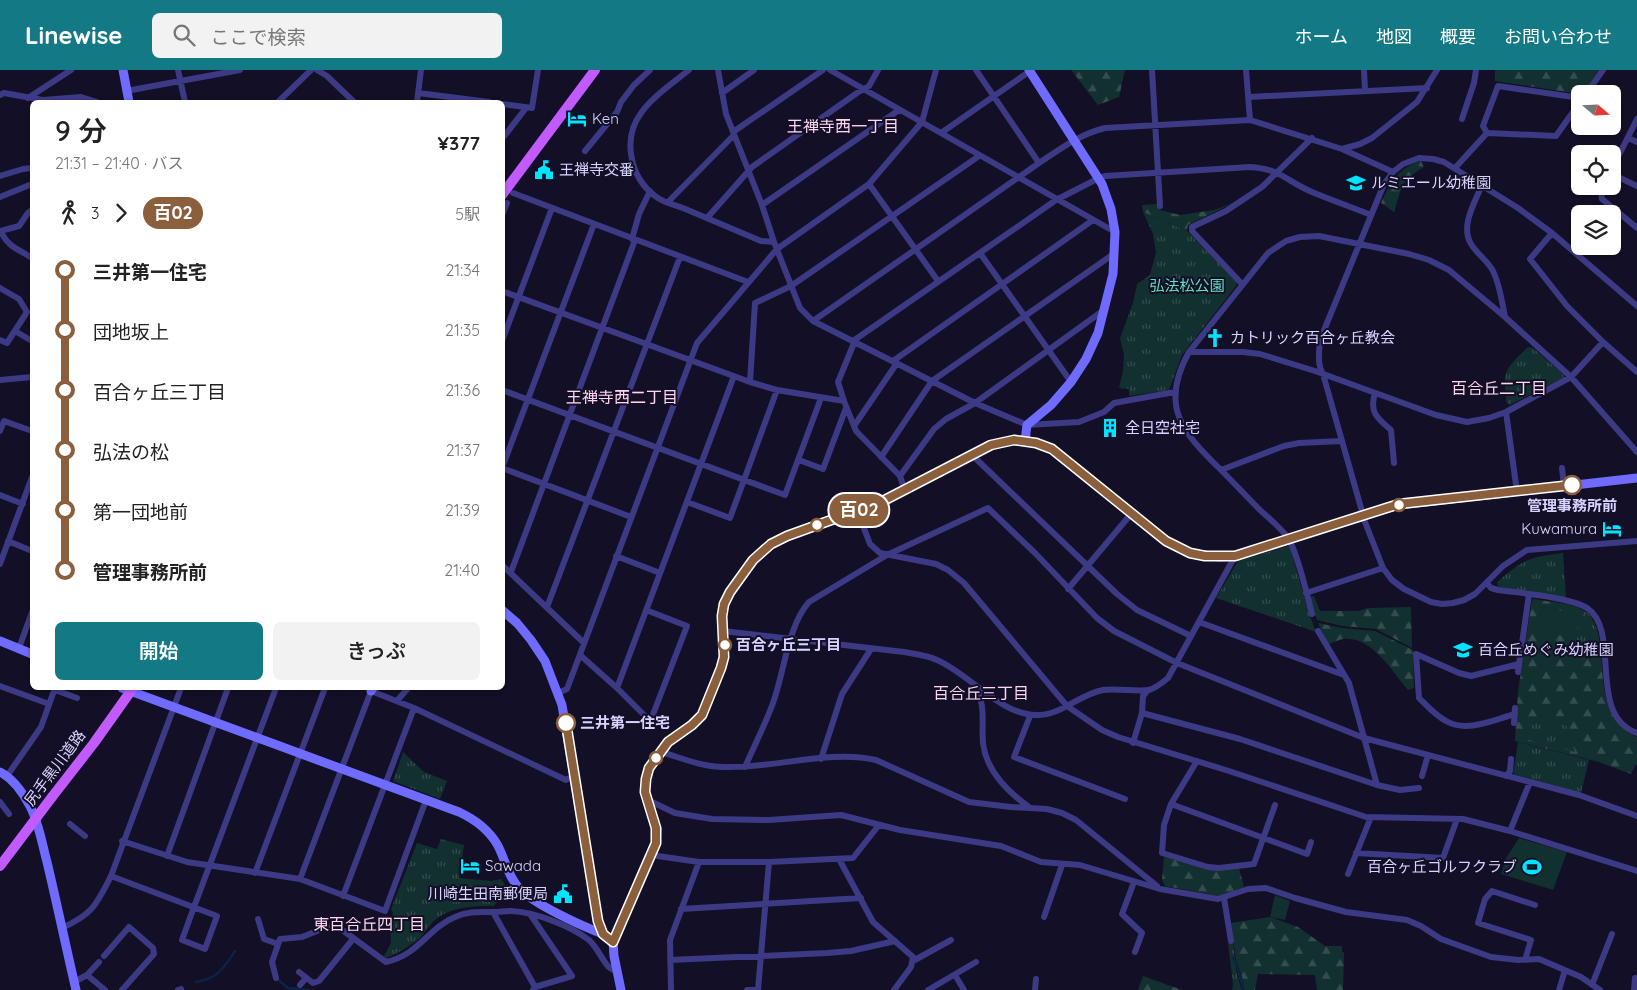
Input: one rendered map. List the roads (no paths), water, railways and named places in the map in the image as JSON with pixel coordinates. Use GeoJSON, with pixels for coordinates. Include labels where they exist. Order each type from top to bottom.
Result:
{"type":"FeatureCollection","features":[{"type":"Feature","properties":{"kind":"main road"},"geometry":{"type":"LineString","coordinates":[[508,197],[595,70]]}},
{"type":"Feature","properties":{"kind":"main road","name":"尻手黒川道路"},"geometry":{"type":"LineString","coordinates":[[0,866],[84,757],[127,690]]}},
{"type":"Feature","properties":{"kind":"street"},"geometry":{"type":"LineString","coordinates":[[28,98],[71,70]]}},
{"type":"Feature","properties":{"kind":"street"},"geometry":{"type":"LineString","coordinates":[[123,70],[128,100]]}},
{"type":"Feature","properties":{"kind":"street"},"geometry":{"type":"LineString","coordinates":[[178,70],[184,100]]}},
{"type":"Feature","properties":{"kind":"street"},"geometry":{"type":"LineString","coordinates":[[126,91],[240,70]]}},
{"type":"Feature","properties":{"kind":"street"},"geometry":{"type":"LineString","coordinates":[[280,100],[311,70]]}},
{"type":"Feature","properties":{"kind":"street"},"geometry":{"type":"LineString","coordinates":[[317,70],[327,76],[349,100]]}},
{"type":"Feature","properties":{"kind":"street"},"geometry":{"type":"LineString","coordinates":[[417,100],[421,70]]}},
{"type":"Feature","properties":{"kind":"street"},"geometry":{"type":"LineString","coordinates":[[505,104],[532,108],[538,70]]}},
{"type":"Feature","properties":{"kind":"street"},"geometry":{"type":"LineString","coordinates":[[585,151],[617,112],[620,102],[650,70]]}},
{"type":"Feature","properties":{"kind":"street"},"geometry":{"type":"LineString","coordinates":[[690,70],[667,88],[641,113],[635,124],[631,139],[631,158],[636,175],[656,197],[761,241],[774,242]]}},
{"type":"Feature","properties":{"kind":"street"},"geometry":{"type":"LineString","coordinates":[[718,70],[726,114],[762,205],[774,242],[800,308],[813,321],[975,403],[1027,425],[1079,422],[1104,412],[1114,403],[1175,392]]}},
{"type":"Feature","properties":{"kind":"street"},"geometry":{"type":"LineString","coordinates":[[722,93],[754,70]]}},
{"type":"Feature","properties":{"kind":"street"},"geometry":{"type":"LineString","coordinates":[[668,202],[734,134],[823,70]]}},
{"type":"Feature","properties":{"kind":"street"},"geometry":{"type":"LineString","coordinates":[[830,70],[1115,232]]}},
{"type":"Feature","properties":{"kind":"street"},"geometry":{"type":"LineString","coordinates":[[707,218],[752,167],[869,86],[878,70]]}},
{"type":"Feature","properties":{"kind":"street"},"geometry":{"type":"LineString","coordinates":[[558,693],[567,689],[690,360],[700,339],[778,249],[869,184],[922,122],[936,70]]}},
{"type":"Feature","properties":{"kind":"street"},"geometry":{"type":"LineString","coordinates":[[976,70],[1039,163]]}},
{"type":"Feature","properties":{"kind":"street"},"geometry":{"type":"LineString","coordinates":[[941,133],[1030,70],[1099,178],[1111,209],[1115,232],[1113,274],[1098,333],[1086,359],[1071,382],[1051,405],[1027,425],[1025,441]]}},
{"type":"Feature","properties":{"kind":"street"},"geometry":{"type":"LineString","coordinates":[[1152,70],[1160,206]]}},
{"type":"Feature","properties":{"kind":"street"},"geometry":{"type":"LineString","coordinates":[[1246,70],[1250,120]]}},
{"type":"Feature","properties":{"kind":"street"},"geometry":{"type":"LineString","coordinates":[[1364,70],[1365,90]]}},
{"type":"Feature","properties":{"kind":"street"},"geometry":{"type":"LineString","coordinates":[[1342,149],[1360,144],[1372,138],[1417,102],[1437,70]]}},
{"type":"Feature","properties":{"kind":"street"},"geometry":{"type":"LineString","coordinates":[[1462,119],[1474,83],[1476,70]]}},
{"type":"Feature","properties":{"kind":"street"},"geometry":{"type":"LineString","coordinates":[[1592,85],[1603,70]]}},
{"type":"Feature","properties":{"kind":"street"},"geometry":{"type":"LineString","coordinates":[[1487,133],[1483,126],[1498,86],[1571,97]]}},
{"type":"Feature","properties":{"kind":"street"},"geometry":{"type":"LineString","coordinates":[[1249,97],[1426,88]]}},
{"type":"Feature","properties":{"kind":"street"},"geometry":{"type":"LineString","coordinates":[[0,95],[4,93],[43,100],[81,97],[91,100]]}},
{"type":"Feature","properties":{"kind":"street"},"geometry":{"type":"LineString","coordinates":[[418,93],[473,100]]}},
{"type":"Feature","properties":{"kind":"street"},"geometry":{"type":"LineString","coordinates":[[505,135],[526,108]]}},
{"type":"Feature","properties":{"kind":"street"},"geometry":{"type":"LineString","coordinates":[[762,205],[899,110]]}},
{"type":"Feature","properties":{"kind":"street"},"geometry":{"type":"LineString","coordinates":[[1487,133],[1556,136],[1571,115]]}},
{"type":"Feature","properties":{"kind":"street"},"geometry":{"type":"LineString","coordinates":[[1621,152],[1637,119]]}},
{"type":"Feature","properties":{"kind":"street"},"geometry":{"type":"LineString","coordinates":[[813,321],[1074,139],[1091,131],[1105,128],[1250,120],[1312,138],[1394,172]]}},
{"type":"Feature","properties":{"kind":"street"},"geometry":{"type":"LineString","coordinates":[[1455,168],[1487,133]]}},
{"type":"Feature","properties":{"kind":"street"},"geometry":{"type":"LineString","coordinates":[[1242,284],[1191,229],[1193,225],[1226,211],[1262,187],[1312,138]]}},
{"type":"Feature","properties":{"kind":"street"},"geometry":{"type":"LineString","coordinates":[[1628,138],[1637,142]]}},
{"type":"Feature","properties":{"kind":"street"},"geometry":{"type":"LineString","coordinates":[[750,382],[756,303],[791,286],[979,156]]}},
{"type":"Feature","properties":{"kind":"street"},"geometry":{"type":"LineString","coordinates":[[1636,302],[1552,233],[1518,208],[1455,168],[1433,159],[1419,158],[1403,164],[1384,184],[1320,340],[1320,369],[1323,374],[1362,516],[1383,568],[1392,580],[1404,589],[1432,602],[1442,604],[1464,600],[1475,594],[1503,566],[1527,550],[1637,541]]}},
{"type":"Feature","properties":{"kind":"street"},"geometry":{"type":"LineString","coordinates":[[905,491],[900,476],[860,438],[846,408],[838,382],[853,342],[1056,200],[1099,178],[1158,172],[1250,167],[1279,172],[1310,191],[1371,215]]}},
{"type":"Feature","properties":{"kind":"street"},"geometry":{"type":"LineString","coordinates":[[0,176],[30,168]]}},
{"type":"Feature","properties":{"kind":"street"},"geometry":{"type":"LineString","coordinates":[[1621,178],[1637,186]]}},
{"type":"Feature","properties":{"kind":"street"},"geometry":{"type":"LineString","coordinates":[[869,184],[938,281]]}},
{"type":"Feature","properties":{"kind":"street"},"geometry":{"type":"LineString","coordinates":[[0,197],[30,185]]}},
{"type":"Feature","properties":{"kind":"street"},"geometry":{"type":"LineString","coordinates":[[1482,185],[1468,220],[1467,231],[1470,243],[1494,272],[1501,294],[1505,317]]}},
{"type":"Feature","properties":{"kind":"street"},"geometry":{"type":"LineString","coordinates":[[511,572],[603,327],[634,239],[640,214],[650,191]]}},
{"type":"Feature","properties":{"kind":"street"},"geometry":{"type":"LineString","coordinates":[[1601,195],[1602,199],[1637,228]]}},
{"type":"Feature","properties":{"kind":"street"},"geometry":{"type":"LineString","coordinates":[[508,197],[552,208],[748,282]]}},
{"type":"Feature","properties":{"kind":"street"},"geometry":{"type":"LineString","coordinates":[[505,333],[552,208]]}},
{"type":"Feature","properties":{"kind":"street"},"geometry":{"type":"LineString","coordinates":[[30,212],[19,226],[0,231],[4,239],[30,257]]}},
{"type":"Feature","properties":{"kind":"street"},"geometry":{"type":"LineString","coordinates":[[854,426],[895,362],[1093,220]]}},
{"type":"Feature","properties":{"kind":"street"},"geometry":{"type":"LineString","coordinates":[[505,460],[594,224]]}},
{"type":"Feature","properties":{"kind":"street"},"geometry":{"type":"LineString","coordinates":[[1552,233],[1530,259],[1567,306],[1637,372]]}},
{"type":"Feature","properties":{"kind":"street"},"geometry":{"type":"LineString","coordinates":[[1312,614],[1289,539],[1187,434],[1178,418],[1175,392],[1182,364],[1189,352],[1268,253],[1286,241],[1300,237],[1319,236],[1360,244],[1409,254],[1438,265],[1455,275],[1571,377],[1637,452]]}},
{"type":"Feature","properties":{"kind":"street"},"geometry":{"type":"LineString","coordinates":[[980,253],[1071,382]]}},
{"type":"Feature","properties":{"kind":"street"},"geometry":{"type":"LineString","coordinates":[[881,457],[932,380],[1115,253]]}},
{"type":"Feature","properties":{"kind":"street"},"geometry":{"type":"LineString","coordinates":[[547,607],[680,257]]}},
{"type":"Feature","properties":{"kind":"street"},"geometry":{"type":"LineString","coordinates":[[0,288],[19,299],[27,312],[7,343],[0,340]]}},
{"type":"Feature","properties":{"kind":"street"},"geometry":{"type":"LineString","coordinates":[[505,292],[561,311],[750,382],[777,390],[844,401]]}},
{"type":"Feature","properties":{"kind":"street"},"geometry":{"type":"LineString","coordinates":[[900,476],[934,429],[946,419],[975,403],[1104,309]]}},
{"type":"Feature","properties":{"kind":"street"},"geometry":{"type":"LineString","coordinates":[[15,331],[30,340]]}},
{"type":"Feature","properties":{"kind":"street"},"geometry":{"type":"LineString","coordinates":[[1189,352],[1243,352],[1260,354],[1323,374],[1375,394],[1466,422],[1489,418],[1506,412],[1571,377],[1603,342]]}},
{"type":"Feature","properties":{"kind":"street"},"geometry":{"type":"LineString","coordinates":[[617,688],[734,376]]}},
{"type":"Feature","properties":{"kind":"street"},"geometry":{"type":"LineString","coordinates":[[0,380],[30,377]]}},
{"type":"Feature","properties":{"kind":"street"},"geometry":{"type":"LineString","coordinates":[[687,502],[730,518],[777,390]]}},
{"type":"Feature","properties":{"kind":"street"},"geometry":{"type":"LineString","coordinates":[[505,391],[785,495],[821,398]]}},
{"type":"Feature","properties":{"kind":"street"},"geometry":{"type":"LineString","coordinates":[[1375,394],[1371,404],[1376,418],[1390,430],[1394,463]]}},
{"type":"Feature","properties":{"kind":"street"},"geometry":{"type":"LineString","coordinates":[[798,460],[823,468],[846,408]]}},
{"type":"Feature","properties":{"kind":"street"},"geometry":{"type":"LineString","coordinates":[[1506,412],[1517,492]]}},
{"type":"Feature","properties":{"kind":"street"},"geometry":{"type":"LineString","coordinates":[[0,431],[4,421],[30,430]]}},
{"type":"Feature","properties":{"kind":"street"},"geometry":{"type":"LineString","coordinates":[[620,990],[613,942],[656,843],[656,828],[645,792],[649,768],[668,742],[692,725],[702,715],[724,657],[722,616],[724,604],[730,592],[753,560],[771,544],[787,536],[881,502],[991,445],[1007,441],[1025,441],[1052,449],[1131,514],[1177,548],[1205,556],[1235,556],[1399,504],[1637,478]]}},
{"type":"Feature","properties":{"kind":"street"},"geometry":{"type":"LineString","coordinates":[[1221,470],[1284,446],[1299,443],[1342,441]]}},
{"type":"Feature","properties":{"kind":"street"},"geometry":{"type":"LineString","coordinates":[[972,455],[1117,594],[1137,610],[1191,636]]}},
{"type":"Feature","properties":{"kind":"street"},"geometry":{"type":"LineString","coordinates":[[1562,468],[1564,486]]}},
{"type":"Feature","properties":{"kind":"street"},"geometry":{"type":"LineString","coordinates":[[505,469],[631,517]]}},
{"type":"Feature","properties":{"kind":"street"},"geometry":{"type":"LineString","coordinates":[[0,564],[30,482]]}},
{"type":"Feature","properties":{"kind":"street"},"geometry":{"type":"LineString","coordinates":[[0,495],[22,504]]}},
{"type":"Feature","properties":{"kind":"street"},"geometry":{"type":"LineString","coordinates":[[745,767],[773,704],[800,611],[809,602],[887,556],[988,508],[1097,618],[1114,631],[1177,663],[1364,738],[1579,795],[1637,816]]}},
{"type":"Feature","properties":{"kind":"street"},"geometry":{"type":"LineString","coordinates":[[857,510],[870,544],[880,553],[887,556],[936,564],[948,570],[964,583],[1067,706],[1102,730],[1133,743],[1197,761],[1371,817],[1458,819],[1510,831],[1637,871]]}},
{"type":"Feature","properties":{"kind":"street"},"geometry":{"type":"LineString","coordinates":[[1068,589],[1131,514]]}},
{"type":"Feature","properties":{"kind":"street"},"geometry":{"type":"LineString","coordinates":[[8,541],[30,550]]}},
{"type":"Feature","properties":{"kind":"street"},"geometry":{"type":"LineString","coordinates":[[616,556],[660,573]]}},
{"type":"Feature","properties":{"kind":"street"},"geometry":{"type":"LineString","coordinates":[[724,631],[904,652],[937,660],[1013,711],[1030,716],[1047,715],[1083,696],[1104,690],[1148,690],[1160,685],[1168,678],[1177,663],[1235,556]]}},
{"type":"Feature","properties":{"kind":"street"},"geometry":{"type":"LineString","coordinates":[[505,567],[584,643]]}},
{"type":"Feature","properties":{"kind":"street"},"geometry":{"type":"LineString","coordinates":[[1306,593],[1383,568]]}},
{"type":"Feature","properties":{"kind":"street"},"geometry":{"type":"LineString","coordinates":[[1487,583],[1491,588],[1498,590],[1578,604],[1587,608],[1596,616],[1602,632],[1608,693],[1613,709],[1622,723],[1637,733]]}},
{"type":"Feature","properties":{"kind":"street"},"geometry":{"type":"LineString","coordinates":[[1514,723],[1515,711],[1468,727],[1447,722],[1438,716],[1419,698],[1416,654],[1459,673],[1471,676],[1519,668],[1529,594]]}},
{"type":"Feature","properties":{"kind":"street"},"geometry":{"type":"LineString","coordinates":[[580,655],[646,717],[652,717],[687,626],[646,610]]}},
{"type":"Feature","properties":{"kind":"street"},"geometry":{"type":"LineString","coordinates":[[505,612],[517,622],[544,661],[562,705],[598,921],[603,934]]}},
{"type":"Feature","properties":{"kind":"street"},"geometry":{"type":"LineString","coordinates":[[19,648],[30,618]]}},
{"type":"Feature","properties":{"kind":"street"},"geometry":{"type":"LineString","coordinates":[[1199,622],[1344,675]]}},
{"type":"Feature","properties":{"kind":"street"},"geometry":{"type":"LineString","coordinates":[[1318,631],[1349,683],[1377,785]]}},
{"type":"Feature","properties":{"kind":"street"},"geometry":{"type":"LineString","coordinates":[[0,641],[30,653]]}},
{"type":"Feature","properties":{"kind":"street"},"geometry":{"type":"LineString","coordinates":[[821,759],[842,694],[871,649]]}},
{"type":"Feature","properties":{"kind":"street"},"geometry":{"type":"LineString","coordinates":[[970,682],[982,700],[983,742],[990,766],[1007,788],[1030,808]]}},
{"type":"Feature","properties":{"kind":"street"},"geometry":{"type":"LineString","coordinates":[[0,686],[49,704]]}},
{"type":"Feature","properties":{"kind":"street"},"geometry":{"type":"LineString","coordinates":[[55,690],[41,727],[3,774],[18,786],[31,808],[39,831],[75,986],[99,962]]}},
{"type":"Feature","properties":{"kind":"street"},"geometry":{"type":"LineString","coordinates":[[57,690],[77,698]]}},
{"type":"Feature","properties":{"kind":"street"},"geometry":{"type":"LineString","coordinates":[[131,690],[257,739],[465,815],[485,829],[497,844],[508,872],[518,887],[528,896],[585,928],[603,934],[613,942]]}},
{"type":"Feature","properties":{"kind":"street"},"geometry":{"type":"LineString","coordinates":[[62,928],[83,918],[96,903],[110,876],[180,690]]}},
{"type":"Feature","properties":{"kind":"street"},"geometry":{"type":"LineString","coordinates":[[168,856],[227,690]]}},
{"type":"Feature","properties":{"kind":"street"},"geometry":{"type":"LineString","coordinates":[[110,876],[194,907],[217,916],[205,949],[182,940],[194,907],[210,866],[275,690]]}},
{"type":"Feature","properties":{"kind":"street"},"geometry":{"type":"LineString","coordinates":[[255,873],[324,690]]}},
{"type":"Feature","properties":{"kind":"street"},"geometry":{"type":"LineString","coordinates":[[300,878],[372,690]]}},
{"type":"Feature","properties":{"kind":"street"},"geometry":{"type":"LineString","coordinates":[[374,690],[566,780],[574,775]]}},
{"type":"Feature","properties":{"kind":"street"},"geometry":{"type":"LineString","coordinates":[[397,701],[406,690]]}},
{"type":"Feature","properties":{"kind":"street"},"geometry":{"type":"LineString","coordinates":[[1133,743],[1142,714],[1143,696],[1148,690]]}},
{"type":"Feature","properties":{"kind":"street"},"geometry":{"type":"LineString","coordinates":[[343,896],[414,708]]}},
{"type":"Feature","properties":{"kind":"street"},"geometry":{"type":"LineString","coordinates":[[1142,714],[1240,739],[1377,785],[1400,790],[1419,788]]}},
{"type":"Feature","properties":{"kind":"street"},"geometry":{"type":"LineString","coordinates":[[1030,716],[1014,757],[1126,798]]}},
{"type":"Feature","properties":{"kind":"street"},"geometry":{"type":"LineString","coordinates":[[661,752],[706,766],[745,767],[821,759],[863,757],[876,760],[969,802],[1047,809],[1062,813],[1076,820],[1160,889]]}},
{"type":"Feature","properties":{"kind":"street"},"geometry":{"type":"LineString","coordinates":[[1422,776],[1428,755]]}},
{"type":"Feature","properties":{"kind":"street"},"geometry":{"type":"LineString","coordinates":[[1506,776],[1510,771],[1511,759]]}},
{"type":"Feature","properties":{"kind":"street"},"geometry":{"type":"LineString","coordinates":[[1197,761],[1171,804],[1164,825],[1162,853],[1208,867],[1219,868],[1254,864],[1275,805]]}},
{"type":"Feature","properties":{"kind":"street"},"geometry":{"type":"LineString","coordinates":[[1510,831],[1530,782]]}},
{"type":"Feature","properties":{"kind":"street"},"geometry":{"type":"LineString","coordinates":[[122,842],[186,862],[300,878],[385,911],[426,800]]}},
{"type":"Feature","properties":{"kind":"street"},"geometry":{"type":"LineString","coordinates":[[648,800],[675,813],[712,819],[769,820],[841,814],[900,830],[1001,846],[1041,862],[1080,866],[1160,889],[1218,899],[1248,889],[1266,888],[1346,912],[1407,920],[1421,926],[1441,939],[1491,957],[1525,960],[1539,959],[1581,977],[1600,990]]}},
{"type":"Feature","properties":{"kind":"street"},"geometry":{"type":"LineString","coordinates":[[0,802],[9,814]]}},
{"type":"Feature","properties":{"kind":"street"},"geometry":{"type":"LineString","coordinates":[[1171,804],[1307,854],[1311,842]]}},
{"type":"Feature","properties":{"kind":"street"},"geometry":{"type":"LineString","coordinates":[[1348,874],[1371,817]]}},
{"type":"Feature","properties":{"kind":"street"},"geometry":{"type":"LineString","coordinates":[[1356,853],[1443,858],[1458,819]]}},
{"type":"Feature","properties":{"kind":"street"},"geometry":{"type":"LineString","coordinates":[[70,824],[85,836]]}},
{"type":"Feature","properties":{"kind":"street"},"geometry":{"type":"LineString","coordinates":[[651,855],[699,862],[770,862],[852,858],[879,825]]}},
{"type":"Feature","properties":{"kind":"street"},"geometry":{"type":"LineString","coordinates":[[839,859],[874,922],[912,957],[911,966],[894,990]]}},
{"type":"Feature","properties":{"kind":"street"},"geometry":{"type":"LineString","coordinates":[[671,990],[670,940],[699,862]]}},
{"type":"Feature","properties":{"kind":"street"},"geometry":{"type":"LineString","coordinates":[[747,990],[758,990],[770,862]]}},
{"type":"Feature","properties":{"kind":"street"},"geometry":{"type":"LineString","coordinates":[[1044,917],[1062,865]]}},
{"type":"Feature","properties":{"kind":"street"},"geometry":{"type":"LineString","coordinates":[[1134,882],[1122,914],[1142,933],[1136,952]]}},
{"type":"Feature","properties":{"kind":"street"},"geometry":{"type":"LineString","coordinates":[[1525,960],[1531,940],[1478,923],[1483,898],[1492,891],[1521,904],[1535,904]]}},
{"type":"Feature","properties":{"kind":"street"},"geometry":{"type":"LineString","coordinates":[[681,909],[861,898]]}},
{"type":"Feature","properties":{"kind":"street"},"geometry":{"type":"LineString","coordinates":[[1224,898],[1231,941]]}},
{"type":"Feature","properties":{"kind":"street"},"geometry":{"type":"LineString","coordinates":[[276,978],[272,962],[280,939],[302,937],[328,927],[341,929],[386,962],[402,958],[439,926],[452,917],[468,912],[512,911],[530,914],[558,923],[589,940],[598,949],[609,968],[617,970]]}},
{"type":"Feature","properties":{"kind":"street"},"geometry":{"type":"LineString","coordinates":[[493,912],[532,979],[534,988],[572,976],[530,914]]}},
{"type":"Feature","properties":{"kind":"street"},"geometry":{"type":"LineString","coordinates":[[258,919],[264,939],[278,944]]}},
{"type":"Feature","properties":{"kind":"street"},"geometry":{"type":"LineString","coordinates":[[104,956],[130,927],[153,948],[154,954],[142,972],[122,990]]}},
{"type":"Feature","properties":{"kind":"street"},"geometry":{"type":"LineString","coordinates":[[1592,985],[1612,934]]}},
{"type":"Feature","properties":{"kind":"street"},"geometry":{"type":"LineString","coordinates":[[299,972],[313,983],[319,981],[353,939]]}},
{"type":"Feature","properties":{"kind":"street"},"geometry":{"type":"LineString","coordinates":[[912,961],[951,940]]}},
{"type":"Feature","properties":{"kind":"street"},"geometry":{"type":"LineString","coordinates":[[670,960],[850,951],[894,941]]}},
{"type":"Feature","properties":{"kind":"street"},"geometry":{"type":"LineString","coordinates":[[928,990],[976,962]]}},
{"type":"Feature","properties":{"kind":"street"},"geometry":{"type":"LineString","coordinates":[[1558,990],[1566,970]]}},
{"type":"Feature","properties":{"kind":"street"},"geometry":{"type":"LineString","coordinates":[[87,975],[105,990]]}},
{"type":"Feature","properties":{"kind":"street"},"geometry":{"type":"LineString","coordinates":[[955,975],[964,990]]}},
{"type":"Feature","properties":{"kind":"street"},"geometry":{"type":"LineString","coordinates":[[300,985],[306,978]]}},
{"type":"Feature","properties":{"kind":"street"},"geometry":{"type":"LineString","coordinates":[[1634,990],[1635,978]]}},
{"type":"Feature","properties":{"kind":"street"},"geometry":{"type":"LineString","coordinates":[[1035,990],[1036,979]]}},
{"type":"Feature","properties":{"kind":"waterway"},"geometry":{"type":"LineString","coordinates":[[196,982],[203,981],[219,972],[235,951]]}},
{"type":"Feature","properties":{"kind":"waterway"},"geometry":{"type":"LineString","coordinates":[[1233,958],[1239,969],[1244,990]]}},
{"type":"Feature","properties":{"kind":"waterway"},"geometry":{"type":"LineString","coordinates":[[277,979],[288,988],[309,990]]}},
{"type":"Feature","properties":{"kind":"place","name":"Ken"},"geometry":{"type":"Point","coordinates":[577,119]}},
{"type":"Feature","properties":{"kind":"place","name":"王禅寺交番"},"geometry":{"type":"Point","coordinates":[544,170]}},
{"type":"Feature","properties":{"kind":"place","name":"ルミエール幼稚園"},"geometry":{"type":"Point","coordinates":[1356,183]}},
{"type":"Feature","properties":{"kind":"place","name":"カトリック百合ヶ丘教会"},"geometry":{"type":"Point","coordinates":[1215,338]}},
{"type":"Feature","properties":{"kind":"place","name":"全日空社宅"},"geometry":{"type":"Point","coordinates":[1110,428]}},
{"type":"Feature","properties":{"kind":"place","name":"管理事務所前"},"geometry":{"type":"Point","coordinates":[1572,485]}},
{"type":"Feature","properties":{"kind":"place","name":"Kuwamura"},"geometry":{"type":"Point","coordinates":[1612,529]}},
{"type":"Feature","properties":{"kind":"place","name":"百合ヶ丘三丁目"},"geometry":{"type":"Point","coordinates":[725,645]}},
{"type":"Feature","properties":{"kind":"place","name":"百合丘めぐみ幼稚園"},"geometry":{"type":"Point","coordinates":[1463,650]}},
{"type":"Feature","properties":{"kind":"place","name":"三井第一住宅"},"geometry":{"type":"Point","coordinates":[566,723]}},
{"type":"Feature","properties":{"kind":"place","name":"Sawada"},"geometry":{"type":"Point","coordinates":[470,866]}},
{"type":"Feature","properties":{"kind":"place","name":"百合ヶ丘ゴルフクラブ"},"geometry":{"type":"Point","coordinates":[1532,867]}},
{"type":"Feature","properties":{"kind":"place","name":"川崎生田南郵便局"},"geometry":{"type":"Point","coordinates":[563,894]}},
{"type":"Feature","properties":{"kind":"district","name":"王禅寺西一丁目"},"geometry":{"type":"Point","coordinates":[843,126]}},
{"type":"Feature","properties":{"kind":"district","name":"百合丘二丁目"},"geometry":{"type":"Point","coordinates":[1499,388]}},
{"type":"Feature","properties":{"kind":"district","name":"王禅寺西二丁目"},"geometry":{"type":"Point","coordinates":[622,397]}},
{"type":"Feature","properties":{"kind":"district","name":"百合丘三丁目"},"geometry":{"type":"Point","coordinates":[981,693]}},
{"type":"Feature","properties":{"kind":"district","name":"東百合丘四丁目"},"geometry":{"type":"Point","coordinates":[369,924]}},
{"type":"Feature","properties":{"kind":"park label","name":"弘法松公園"},"geometry":{"type":"Point","coordinates":[1187,286]}}]}
